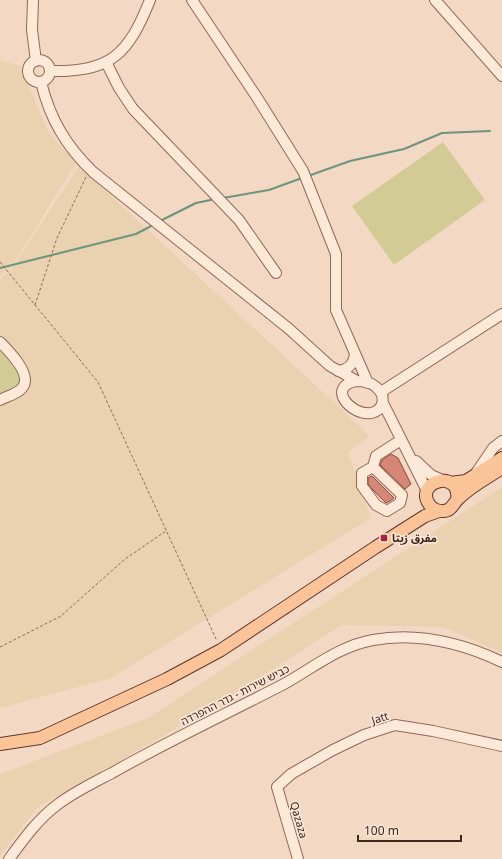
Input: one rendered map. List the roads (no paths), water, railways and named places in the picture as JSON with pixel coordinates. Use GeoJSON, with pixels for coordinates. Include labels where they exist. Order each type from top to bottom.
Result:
{"type":"FeatureCollection","features":[{"type":"Feature","properties":{"kind":"main road"},"geometry":{"type":"LineString","coordinates":[[376,547],[416,514],[427,494],[436,482],[466,481],[502,458]]}},
{"type":"Feature","properties":{"kind":"main road"},"geometry":{"type":"LineString","coordinates":[[0,744],[40,738],[167,679],[221,650],[425,516],[451,508],[457,500],[472,488],[502,468]]}},
{"type":"Feature","properties":{"kind":"main road"},"geometry":{"type":"LineString","coordinates":[[448,482],[456,490],[457,500]]}},
{"type":"Feature","properties":{"kind":"main road"},"geometry":{"type":"LineString","coordinates":[[427,494],[432,508],[439,511]]}},
{"type":"Feature","properties":{"kind":"street"},"geometry":{"type":"LineString","coordinates":[[33,0],[32,30],[36,61]]}},
{"type":"Feature","properties":{"kind":"street"},"geometry":{"type":"LineString","coordinates":[[50,71],[88,70],[115,57],[136,32],[150,0]]}},
{"type":"Feature","properties":{"kind":"street"},"geometry":{"type":"LineString","coordinates":[[192,0],[256,96],[303,171],[336,254],[336,310],[368,383]]}},
{"type":"Feature","properties":{"kind":"street"},"geometry":{"type":"LineString","coordinates":[[435,0],[502,76]]}},
{"type":"Feature","properties":{"kind":"street"},"geometry":{"type":"LineString","coordinates":[[36,61],[45,62],[50,71],[47,79],[41,82],[31,79],[28,73],[30,66],[36,61]]}},
{"type":"Feature","properties":{"kind":"street"},"geometry":{"type":"LineString","coordinates":[[106,62],[118,88],[133,109],[239,220],[276,273]]}},
{"type":"Feature","properties":{"kind":"street"},"geometry":{"type":"LineString","coordinates":[[41,82],[53,120],[61,135],[90,169],[276,318],[328,364],[357,381],[368,383],[381,392],[383,403],[392,423],[410,456],[427,494]]}},
{"type":"Feature","properties":{"kind":"street"},"geometry":{"type":"LineString","coordinates":[[381,392],[502,314]]}},
{"type":"Feature","properties":{"kind":"street"},"geometry":{"type":"LineString","coordinates":[[0,342],[19,364],[25,377],[25,385],[20,390],[0,400]]}},
{"type":"Feature","properties":{"kind":"street"},"geometry":{"type":"LineString","coordinates":[[338,371],[348,368],[352,364],[355,354]]}},
{"type":"Feature","properties":{"kind":"street"},"geometry":{"type":"LineString","coordinates":[[328,364],[337,379],[344,400],[350,407],[361,412],[372,413],[392,423]]}},
{"type":"Feature","properties":{"kind":"street"},"geometry":{"type":"LineString","coordinates":[[342,392],[347,384],[357,381]]}},
{"type":"Feature","properties":{"kind":"street"},"geometry":{"type":"LineString","coordinates":[[372,413],[380,408],[383,403]]}},
{"type":"Feature","properties":{"kind":"street"},"geometry":{"type":"LineString","coordinates":[[373,467],[376,456],[401,440]]}},
{"type":"Feature","properties":{"kind":"street"},"geometry":{"type":"LineString","coordinates":[[474,477],[493,448],[502,441]]}},
{"type":"Feature","properties":{"kind":"street"},"geometry":{"type":"LineString","coordinates":[[410,456],[431,475],[448,482]]}},
{"type":"Feature","properties":{"kind":"street","name":"כביש שירות - גדר ההפרדה"},"geometry":{"type":"LineString","coordinates":[[9,859],[42,818],[71,795],[173,740],[289,681],[348,647],[380,639],[425,639],[467,648],[502,662]]}},
{"type":"Feature","properties":{"kind":"street","name":"Jatt"},"geometry":{"type":"LineString","coordinates":[[277,787],[291,774],[333,750],[364,736],[395,725],[433,731],[502,746]]}},
{"type":"Feature","properties":{"kind":"street","name":"Qazaza"},"geometry":{"type":"LineString","coordinates":[[277,787],[298,859]]}},
{"type":"Feature","properties":{"kind":"waterway"},"geometry":{"type":"LineString","coordinates":[[308,176],[350,161],[404,149],[442,133],[490,131]]}},
{"type":"Feature","properties":{"kind":"waterway"},"geometry":{"type":"LineString","coordinates":[[223,198],[269,190],[302,178]]}},
{"type":"Feature","properties":{"kind":"waterway"},"geometry":{"type":"LineString","coordinates":[[160,221],[196,203],[215,199]]}},
{"type":"Feature","properties":{"kind":"waterway"},"geometry":{"type":"LineString","coordinates":[[0,268],[136,234],[153,225]]}},
{"type":"Feature","properties":{"kind":"place","name":"مفرق زيتا"},"geometry":{"type":"Point","coordinates":[384,538]}}]}
